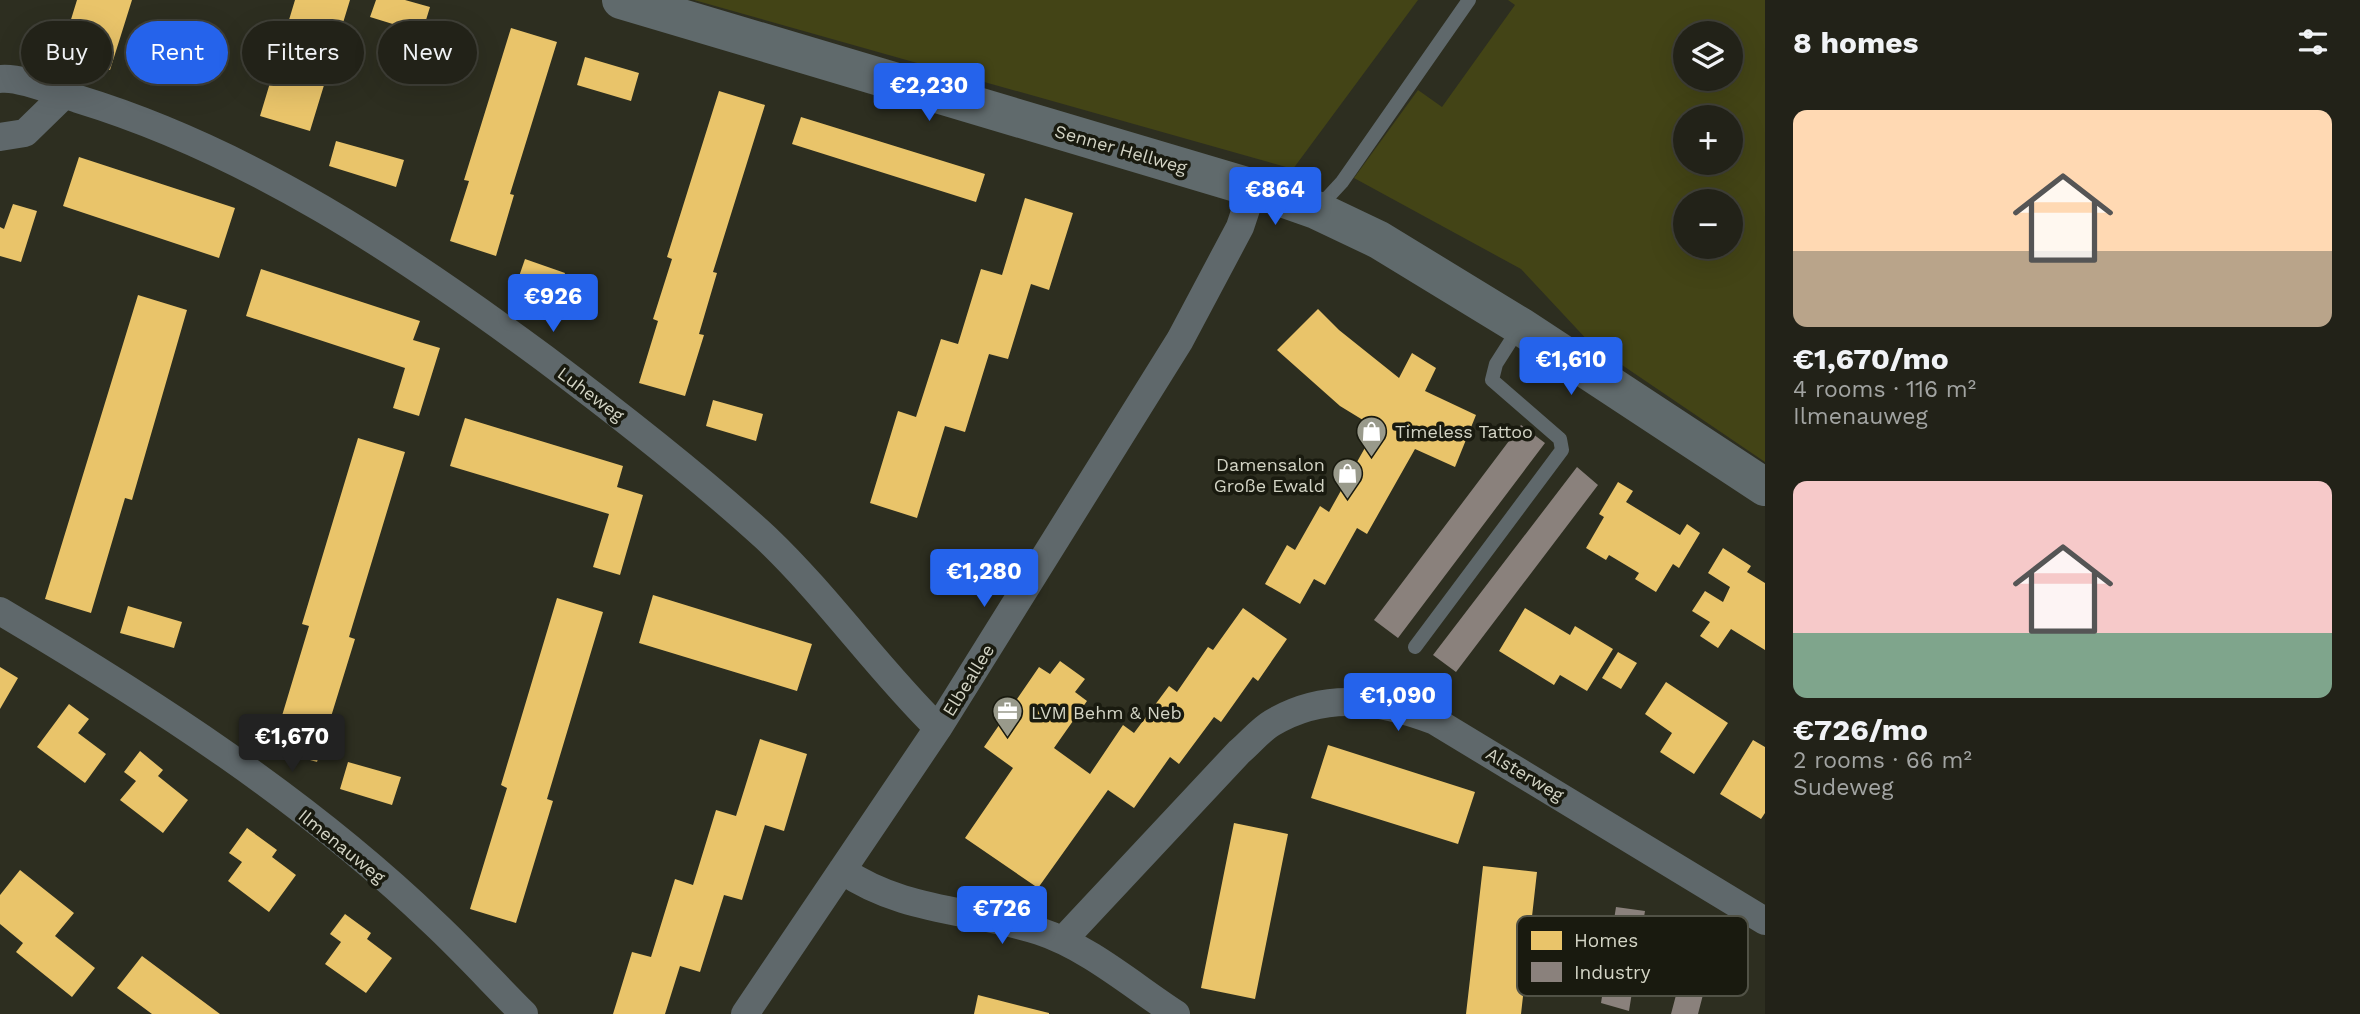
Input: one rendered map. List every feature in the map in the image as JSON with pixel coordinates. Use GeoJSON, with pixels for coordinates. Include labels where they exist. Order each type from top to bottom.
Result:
{"type":"FeatureCollection","features":[{"type":"Feature","properties":{"kind":"street","name":"Senner Hellweg"},"geometry":{"type":"LineString","coordinates":[[621,0],[1253,188],[1316,210],[1379,240],[1520,327],[1765,487]]}},
{"type":"Feature","properties":{"kind":"street","name":"Luheweg"},"geometry":{"type":"LineString","coordinates":[[0,79],[117,111],[175,134],[312,202],[409,262],[612,409],[766,539],[835,610],[938,728]]}},
{"type":"Feature","properties":{"kind":"street"},"geometry":{"type":"LineString","coordinates":[[0,137],[25,133],[64,95]]}},
{"type":"Feature","properties":{"kind":"street","name":"Elbeallee"},"geometry":{"type":"LineString","coordinates":[[745,1014],[938,728],[1180,340],[1240,227],[1253,188]]}},
{"type":"Feature","properties":{"kind":"street","name":"Ilmenauweg"},"geometry":{"type":"LineString","coordinates":[[0,611],[101,670],[321,826],[434,922],[524,1014]]}},
{"type":"Feature","properties":{"kind":"street","name":"Alsterweg"},"geometry":{"type":"LineString","coordinates":[[1063,940],[1239,752],[1271,724],[1309,708],[1352,701],[1394,706],[1435,721],[1765,921]]}},
{"type":"Feature","properties":{"kind":"street"},"geometry":{"type":"LineString","coordinates":[[842,870],[883,894],[1014,923],[1063,940],[1176,1014]]}},
{"type":"Feature","properties":{"kind":"lane"},"geometry":{"type":"LineString","coordinates":[[1316,210],[1342,182],[1469,0]]}},
{"type":"Feature","properties":{"kind":"lane"},"geometry":{"type":"LineString","coordinates":[[1415,647],[1562,450],[1560,439],[1492,380],[1496,364],[1520,327]]}},
{"type":"Feature","properties":{"kind":"shaded area"},"geometry":{"type":"Polygon","coordinates":[[[694,0],[1418,0],[1293,169],[694,0]]]}},
{"type":"Feature","properties":{"kind":"shaded area"},"geometry":{"type":"Polygon","coordinates":[[[1508,0],[1765,0],[1765,462],[1591,344],[1521,269],[1354,178],[1418,90],[1442,107],[1515,5],[1508,0]]]}},
{"type":"Feature","properties":{"kind":"building: Homes"},"geometry":{"type":"Polygon","coordinates":[[[77,0],[132,0],[112,64],[112,21],[71,21],[77,0]]]}},
{"type":"Feature","properties":{"kind":"building: Homes"},"geometry":{"type":"Polygon","coordinates":[[[295,0],[350,0],[344,21],[289,21],[295,0]]]}},
{"type":"Feature","properties":{"kind":"building: Homes"},"geometry":{"type":"Polygon","coordinates":[[[376,0],[405,0],[430,7],[426,21],[383,21],[370,17],[376,0]]]}},
{"type":"Feature","properties":{"kind":"building: Homes"},"geometry":{"type":"Polygon","coordinates":[[[511,28],[557,42],[510,194],[514,195],[496,256],[450,241],[469,181],[464,180],[511,28]]]}},
{"type":"Feature","properties":{"kind":"building: Homes"},"geometry":{"type":"Polygon","coordinates":[[[585,57],[639,73],[631,101],[577,85],[585,57]]]}},
{"type":"Feature","properties":{"kind":"building: Homes"},"geometry":{"type":"Polygon","coordinates":[[[270,84],[324,84],[310,131],[260,116],[270,84]]]}},
{"type":"Feature","properties":{"kind":"building: Homes"},"geometry":{"type":"Polygon","coordinates":[[[719,91],[765,105],[713,272],[717,273],[699,334],[704,335],[685,396],[639,383],[658,321],[653,319],[672,259],[667,257],[719,91]]]}},
{"type":"Feature","properties":{"kind":"building: Homes"},"geometry":{"type":"Polygon","coordinates":[[[801,117],[985,174],[976,202],[792,144],[801,117]]]}},
{"type":"Feature","properties":{"kind":"building: Homes"},"geometry":{"type":"Polygon","coordinates":[[[336,141],[404,160],[396,187],[329,166],[336,141]]]}},
{"type":"Feature","properties":{"kind":"building: Homes"},"geometry":{"type":"Polygon","coordinates":[[[79,157],[235,208],[219,258],[63,206],[79,157]]]}},
{"type":"Feature","properties":{"kind":"building: Homes"},"geometry":{"type":"Polygon","coordinates":[[[1025,198],[1073,213],[1049,290],[1031,284],[1008,359],[989,354],[965,432],[945,426],[917,518],[870,503],[898,411],[916,417],[941,339],[958,344],[981,269],[1002,275],[1025,198]]]}},
{"type":"Feature","properties":{"kind":"building: Homes"},"geometry":{"type":"Polygon","coordinates":[[[13,204],[37,211],[21,262],[0,256],[0,227],[4,229],[13,204]]]}},
{"type":"Feature","properties":{"kind":"building: Homes"},"geometry":{"type":"Polygon","coordinates":[[[525,259],[565,273],[555,304],[514,291],[525,259]]]}},
{"type":"Feature","properties":{"kind":"building: Homes"},"geometry":{"type":"Polygon","coordinates":[[[261,269],[420,321],[413,340],[440,348],[419,416],[393,408],[405,368],[246,316],[261,269]]]}},
{"type":"Feature","properties":{"kind":"building: Homes"},"geometry":{"type":"Polygon","coordinates":[[[138,295],[187,310],[132,500],[125,498],[91,613],[45,599],[138,295]]]}},
{"type":"Feature","properties":{"kind":"building: Homes"},"geometry":{"type":"Polygon","coordinates":[[[1318,309],[1339,330],[1399,378],[1412,353],[1436,368],[1425,391],[1476,415],[1455,467],[1415,449],[1367,534],[1357,528],[1325,585],[1314,579],[1300,604],[1265,584],[1287,545],[1295,550],[1320,506],[1329,512],[1376,428],[1340,406],[1277,350],[1318,309]]]}},
{"type":"Feature","properties":{"kind":"building: Homes"},"geometry":{"type":"Polygon","coordinates":[[[713,400],[763,414],[756,441],[706,426],[713,400]]]}},
{"type":"Feature","properties":{"kind":"building: Homes"},"geometry":{"type":"Polygon","coordinates":[[[465,418],[623,466],[617,487],[643,495],[620,575],[593,567],[609,514],[450,466],[465,418]]]}},
{"type":"Feature","properties":{"kind":"building: Homes"},"geometry":{"type":"Polygon","coordinates":[[[358,438],[405,452],[349,637],[355,639],[317,762],[272,749],[309,626],[302,624],[358,438]]]}},
{"type":"Feature","properties":{"kind":"building: Homes"},"geometry":{"type":"Polygon","coordinates":[[[1618,482],[1633,491],[1626,502],[1680,535],[1687,524],[1700,533],[1679,568],[1673,564],[1656,592],[1635,579],[1639,573],[1609,555],[1606,560],[1586,548],[1604,517],[1599,514],[1618,482]]]}},
{"type":"Feature","properties":{"kind":"building: Homes"},"geometry":{"type":"Polygon","coordinates":[[[1723,548],[1751,566],[1747,572],[1765,583],[1765,650],[1731,629],[1718,648],[1700,636],[1710,622],[1692,611],[1705,591],[1723,602],[1730,587],[1708,573],[1723,548]]]}},
{"type":"Feature","properties":{"kind":"building: Homes"},"geometry":{"type":"Polygon","coordinates":[[[653,595],[812,644],[797,691],[639,643],[653,595]]]}},
{"type":"Feature","properties":{"kind":"building: Homes"},"geometry":{"type":"Polygon","coordinates":[[[557,598],[603,612],[547,799],[553,801],[516,923],[470,909],[507,788],[501,785],[557,598]]]}},
{"type":"Feature","properties":{"kind":"building: Homes"},"geometry":{"type":"Polygon","coordinates":[[[128,606],[182,622],[174,648],[120,633],[128,606]]]}},
{"type":"Feature","properties":{"kind":"building: Homes"},"geometry":{"type":"Polygon","coordinates":[[[1243,608],[1287,639],[1258,681],[1253,677],[1221,722],[1214,717],[1179,764],[1170,757],[1134,808],[1108,790],[1038,888],[965,838],[1013,768],[984,747],[1039,667],[1050,674],[1060,661],[1085,679],[1075,692],[1087,701],[1054,748],[1090,774],[1123,725],[1134,733],[1169,686],[1177,692],[1208,647],[1213,650],[1243,608]]]}},
{"type":"Feature","properties":{"kind":"building: Homes"},"geometry":{"type":"Polygon","coordinates":[[[1525,608],[1570,635],[1575,626],[1613,649],[1587,691],[1560,675],[1554,685],[1499,651],[1525,608]]]}},
{"type":"Feature","properties":{"kind":"building: Homes"},"geometry":{"type":"Polygon","coordinates":[[[1618,652],[1637,663],[1621,689],[1602,678],[1618,652]]]}},
{"type":"Feature","properties":{"kind":"building: Homes"},"geometry":{"type":"Polygon","coordinates":[[[0,667],[18,678],[0,709],[0,667]]]}},
{"type":"Feature","properties":{"kind":"building: Homes"},"geometry":{"type":"Polygon","coordinates":[[[1666,682],[1728,723],[1694,774],[1660,752],[1672,733],[1645,714],[1666,682]]]}},
{"type":"Feature","properties":{"kind":"building: Homes"},"geometry":{"type":"Polygon","coordinates":[[[69,704],[89,719],[78,733],[106,754],[85,783],[37,747],[69,704]]]}},
{"type":"Feature","properties":{"kind":"building: Homes"},"geometry":{"type":"Polygon","coordinates":[[[760,739],[807,754],[784,831],[765,825],[742,900],[724,895],[700,972],[680,966],[665,1014],[613,1014],[632,952],[651,957],[675,879],[693,885],[716,810],[736,816],[760,739]]]}},
{"type":"Feature","properties":{"kind":"building: Homes"},"geometry":{"type":"Polygon","coordinates":[[[1753,740],[1765,747],[1765,813],[1761,819],[1720,794],[1753,740]]]}},
{"type":"Feature","properties":{"kind":"building: Homes"},"geometry":{"type":"Polygon","coordinates":[[[1328,745],[1475,792],[1458,844],[1311,798],[1328,745]]]}},
{"type":"Feature","properties":{"kind":"building: Homes"},"geometry":{"type":"Polygon","coordinates":[[[140,751],[163,770],[158,776],[188,800],[163,833],[120,800],[136,781],[124,772],[140,751]]]}},
{"type":"Feature","properties":{"kind":"building: Homes"},"geometry":{"type":"Polygon","coordinates":[[[348,762],[401,777],[392,805],[340,789],[348,762]]]}},
{"type":"Feature","properties":{"kind":"building: Homes"},"geometry":{"type":"Polygon","coordinates":[[[1234,823],[1288,834],[1255,999],[1201,988],[1234,823]]]}},
{"type":"Feature","properties":{"kind":"building: Homes"},"geometry":{"type":"Polygon","coordinates":[[[247,828],[277,850],[272,857],[296,875],[269,912],[228,881],[242,862],[229,853],[247,828]]]}},
{"type":"Feature","properties":{"kind":"building: Homes"},"geometry":{"type":"Polygon","coordinates":[[[1483,866],[1537,872],[1532,916],[1517,916],[1517,996],[1523,996],[1521,1014],[1466,1014],[1483,866]]]}},
{"type":"Feature","properties":{"kind":"building: Homes"},"geometry":{"type":"Polygon","coordinates":[[[20,870],[74,913],[55,936],[95,968],[72,997],[16,952],[23,943],[0,924],[0,895],[20,870]]]}},
{"type":"Feature","properties":{"kind":"building: Homes"},"geometry":{"type":"Polygon","coordinates":[[[345,914],[371,933],[367,939],[392,958],[366,993],[325,964],[341,942],[330,934],[345,914]]]}},
{"type":"Feature","properties":{"kind":"building: Homes"},"geometry":{"type":"Polygon","coordinates":[[[142,956],[220,1014],[152,1014],[117,988],[142,956]]]}},
{"type":"Feature","properties":{"kind":"building: Homes"},"geometry":{"type":"Polygon","coordinates":[[[978,995],[1049,1013],[1049,1014],[974,1014],[978,995]]]}},
{"type":"Feature","properties":{"kind":"building: Industry"},"geometry":{"type":"Polygon","coordinates":[[[1521,425],[1545,443],[1398,638],[1374,620],[1521,425]]]}},
{"type":"Feature","properties":{"kind":"building: Industry"},"geometry":{"type":"Polygon","coordinates":[[[1577,467],[1598,485],[1456,672],[1433,655],[1577,467]]]}},
{"type":"Feature","properties":{"kind":"building: Industry"},"geometry":{"type":"Polygon","coordinates":[[[1616,907],[1645,911],[1644,916],[1615,916],[1616,907]]]}},
{"type":"Feature","properties":{"kind":"building: Industry"},"geometry":{"type":"Polygon","coordinates":[[[1602,996],[1631,996],[1629,1011],[1601,1003],[1602,996]]]}},
{"type":"Feature","properties":{"kind":"building: Industry"},"geometry":{"type":"Polygon","coordinates":[[[1676,996],[1703,996],[1698,1014],[1671,1014],[1676,996]]]}},
{"type":"Feature","properties":{"kind":"place","name":"Timeless Tattoo"},"geometry":{"type":"Point","coordinates":[1372,458]}},
{"type":"Feature","properties":{"kind":"place","name":"Damensalon Große Ewald"},"geometry":{"type":"Point","coordinates":[1348,501]}},
{"type":"Feature","properties":{"kind":"place","name":"LVM Behm & Neb"},"geometry":{"type":"Point","coordinates":[1008,739]}}]}
